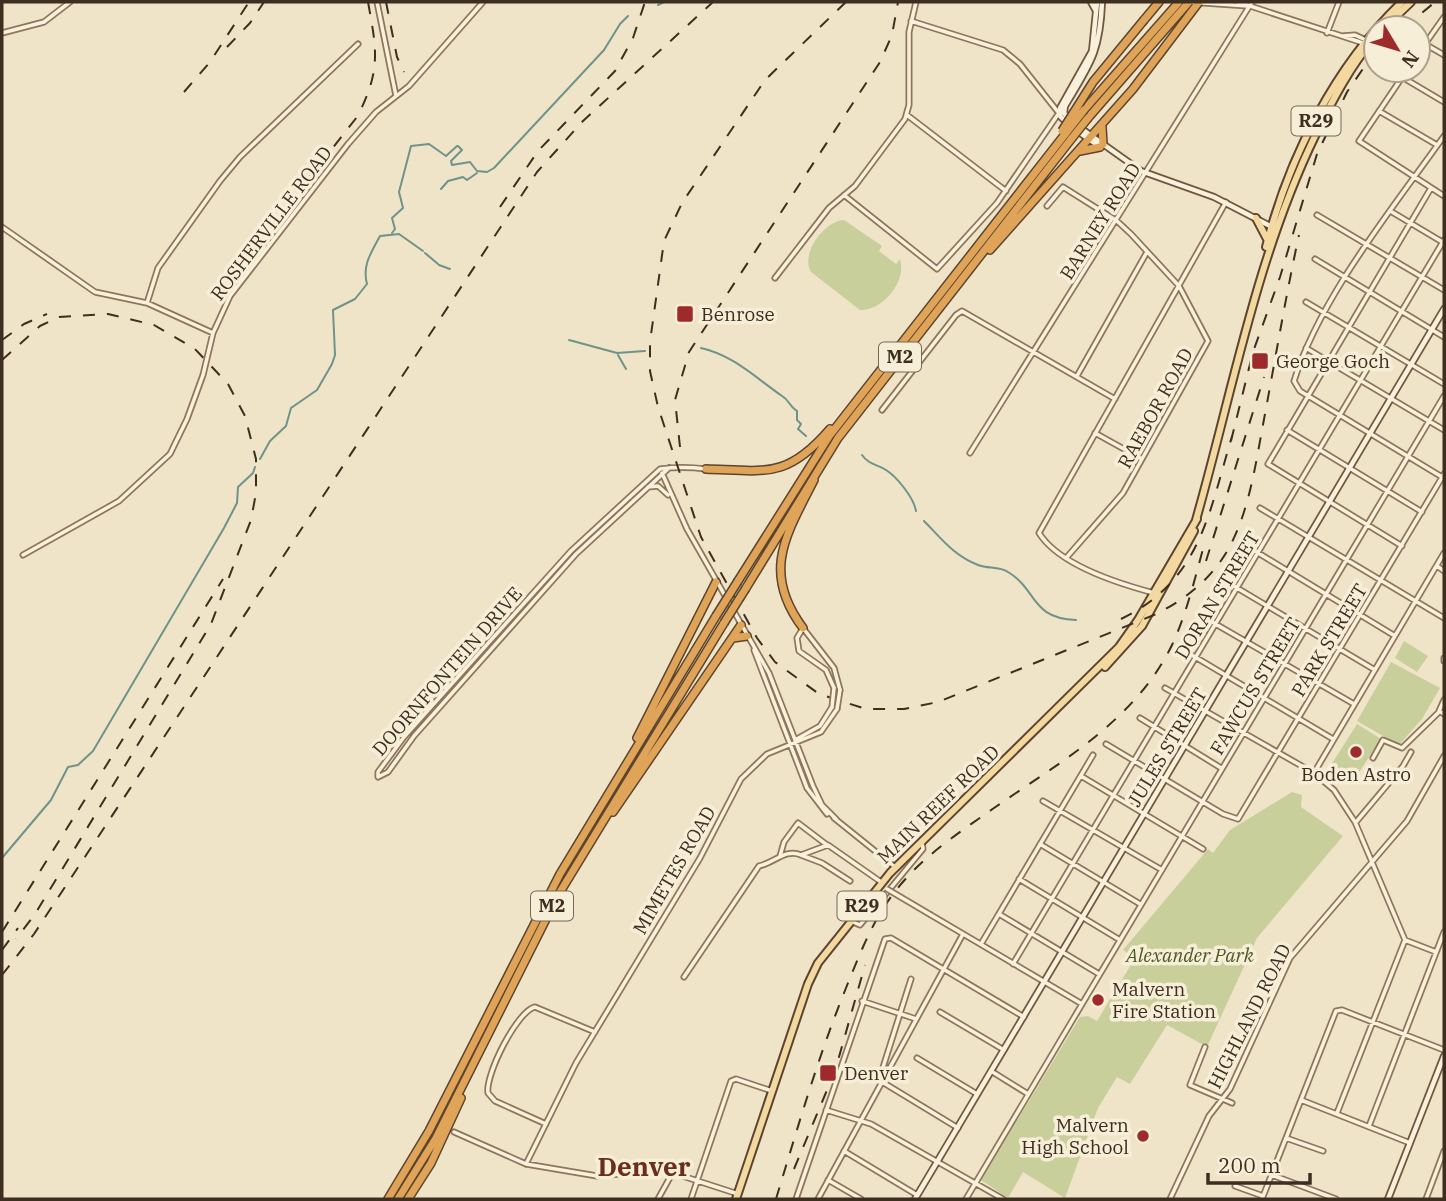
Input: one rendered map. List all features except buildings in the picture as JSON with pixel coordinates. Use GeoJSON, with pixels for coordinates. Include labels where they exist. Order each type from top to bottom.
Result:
{"type":"FeatureCollection","features":[{"type":"Feature","properties":{"kind":"highway"},"geometry":{"type":"LineString","coordinates":[[1150,2],[1153,9],[1150,12]]}},
{"type":"Feature","properties":{"kind":"highway"},"geometry":{"type":"LineString","coordinates":[[1067,134],[1093,82],[1159,2]]}},
{"type":"Feature","properties":{"kind":"highway","name":"M2"},"geometry":{"type":"LineString","coordinates":[[398,1199],[436,1138],[575,866],[815,471],[869,391],[1044,161],[1173,13],[1179,2]]}},
{"type":"Feature","properties":{"kind":"highway","name":"M2"},"geometry":{"type":"LineString","coordinates":[[1173,13],[1189,2]]}},
{"type":"Feature","properties":{"kind":"highway"},"geometry":{"type":"LineString","coordinates":[[948,297],[1091,138],[1199,2]]}},
{"type":"Feature","properties":{"kind":"highway"},"geometry":{"type":"LineString","coordinates":[[1079,151],[1103,147],[1103,123]]}},
{"type":"Feature","properties":{"kind":"highway","name":"M2"},"geometry":{"type":"LineString","coordinates":[[388,1199],[429,1131],[544,903],[812,461],[948,297],[1067,134]]}},
{"type":"Feature","properties":{"kind":"highway"},"geometry":{"type":"LineString","coordinates":[[706,468],[761,471],[793,463],[814,448],[869,391]]}},
{"type":"Feature","properties":{"kind":"highway"},"geometry":{"type":"LineString","coordinates":[[803,628],[784,597],[779,574],[781,554],[794,519],[824,462],[869,391]]}},
{"type":"Feature","properties":{"kind":"highway"},"geometry":{"type":"LineString","coordinates":[[617,779],[716,582]]}},
{"type":"Feature","properties":{"kind":"highway"},"geometry":{"type":"LineString","coordinates":[[575,866],[741,625]]}},
{"type":"Feature","properties":{"kind":"highway"},"geometry":{"type":"LineString","coordinates":[[733,638],[747,636]]}},
{"type":"Feature","properties":{"kind":"highway"},"geometry":{"type":"LineString","coordinates":[[408,1199],[448,1128],[494,1022]]}},
{"type":"Feature","properties":{"kind":"main road"},"geometry":{"type":"LineString","coordinates":[[1091,2],[1099,13]]}},
{"type":"Feature","properties":{"kind":"main road"},"geometry":{"type":"LineString","coordinates":[[1100,2],[1096,54],[1061,110],[1103,147],[1147,174],[1226,202],[1273,227]]}},
{"type":"Feature","properties":{"kind":"main road"},"geometry":{"type":"LineString","coordinates":[[1099,13],[1108,2]]}},
{"type":"Feature","properties":{"kind":"main road","name":"MAIN REEF ROAD"},"geometry":{"type":"LineString","coordinates":[[737,1196],[809,980],[881,882],[1090,679],[1124,641],[1146,612],[1197,519],[1266,259],[1273,217],[1324,104],[1362,50]]}},
{"type":"Feature","properties":{"kind":"main road","name":"MAIN REEF ROAD"},"geometry":{"type":"LineString","coordinates":[[1266,259],[1267,241],[1273,227],[1329,108],[1362,52]]}},
{"type":"Feature","properties":{"kind":"main road"},"geometry":{"type":"LineString","coordinates":[[1259,219],[1273,217]]}},
{"type":"Feature","properties":{"kind":"main road"},"geometry":{"type":"LineString","coordinates":[[1259,219],[1267,241]]}},
{"type":"Feature","properties":{"kind":"main road","name":"JULES STREET"},"geometry":{"type":"LineString","coordinates":[[916,1197],[1444,309]]}},
{"type":"Feature","properties":{"kind":"main road"},"geometry":{"type":"LineString","coordinates":[[1388,1199],[1444,1056]]}},
{"type":"Feature","properties":{"kind":"street"},"geometry":{"type":"LineString","coordinates":[[2,33],[44,22],[70,2]]}},
{"type":"Feature","properties":{"kind":"street"},"geometry":{"type":"LineString","coordinates":[[377,2],[396,96]]}},
{"type":"Feature","properties":{"kind":"street","name":"ROSHERVILLE ROAD"},"geometry":{"type":"LineString","coordinates":[[23,555],[118,501],[170,454],[203,375],[213,332],[230,296],[313,186],[366,123],[424,69],[483,2]]}},
{"type":"Feature","properties":{"kind":"street"},"geometry":{"type":"LineString","coordinates":[[775,278],[829,208],[844,195],[901,127],[907,115],[911,21],[916,2]]}},
{"type":"Feature","properties":{"kind":"street"},"geometry":{"type":"LineString","coordinates":[[1189,2],[1251,4]]}},
{"type":"Feature","properties":{"kind":"street"},"geometry":{"type":"LineString","coordinates":[[1237,2],[1251,4],[1327,33],[1362,42]]}},
{"type":"Feature","properties":{"kind":"street"},"geometry":{"type":"LineString","coordinates":[[1327,33],[1339,2]]}},
{"type":"Feature","properties":{"kind":"street","name":"BARNEY ROAD"},"geometry":{"type":"LineString","coordinates":[[970,453],[1251,4]]}},
{"type":"Feature","properties":{"kind":"street"},"geometry":{"type":"LineString","coordinates":[[1432,34],[1444,17]]}},
{"type":"Feature","properties":{"kind":"street"},"geometry":{"type":"LineString","coordinates":[[844,195],[937,269],[1006,191],[1061,110],[1020,64],[1003,50],[911,21]]}},
{"type":"Feature","properties":{"kind":"street"},"geometry":{"type":"LineString","coordinates":[[147,303],[158,268],[228,170],[358,44]]}},
{"type":"Feature","properties":{"kind":"street"},"geometry":{"type":"LineString","coordinates":[[1397,84],[1361,137],[1361,144],[1444,196]]}},
{"type":"Feature","properties":{"kind":"street"},"geometry":{"type":"LineString","coordinates":[[1414,84],[1444,102]]}},
{"type":"Feature","properties":{"kind":"street"},"geometry":{"type":"LineString","coordinates":[[1378,111],[1437,145]]}},
{"type":"Feature","properties":{"kind":"street"},"geometry":{"type":"LineString","coordinates":[[907,115],[1006,191]]}},
{"type":"Feature","properties":{"kind":"street"},"geometry":{"type":"LineString","coordinates":[[1444,136],[1345,278],[1306,348],[1294,386],[1444,476]]}},
{"type":"Feature","properties":{"kind":"street","name":"RAEBOR ROAD"},"geometry":{"type":"LineString","coordinates":[[1047,206],[1063,187],[1117,221],[1179,286],[1208,341],[1114,505],[1067,557]]}},
{"type":"Feature","properties":{"kind":"street"},"geometry":{"type":"LineString","coordinates":[[1402,546],[1274,470],[1268,465],[1268,460],[1431,188]]}},
{"type":"Feature","properties":{"kind":"street"},"geometry":{"type":"LineString","coordinates":[[1156,594],[1103,577],[1067,557],[1040,534],[1051,509],[1226,202]]}},
{"type":"Feature","properties":{"kind":"street"},"geometry":{"type":"LineString","coordinates":[[1392,212],[1444,242]]}},
{"type":"Feature","properties":{"kind":"street"},"geometry":{"type":"LineString","coordinates":[[1317,215],[1444,290]]}},
{"type":"Feature","properties":{"kind":"street"},"geometry":{"type":"LineString","coordinates":[[2,227],[95,292],[147,303],[213,332]]}},
{"type":"Feature","properties":{"kind":"street","name":"DORAN STREET"},"geometry":{"type":"LineString","coordinates":[[1013,964],[1444,242]]}},
{"type":"Feature","properties":{"kind":"street"},"geometry":{"type":"LineString","coordinates":[[1077,376],[1147,251]]}},
{"type":"Feature","properties":{"kind":"street"},"geometry":{"type":"LineString","coordinates":[[1315,260],[1444,337]]}},
{"type":"Feature","properties":{"kind":"street"},"geometry":{"type":"LineString","coordinates":[[1306,302],[1444,384]]}},
{"type":"Feature","properties":{"kind":"street"},"geometry":{"type":"LineString","coordinates":[[882,410],[956,315],[962,311],[1115,399]]}},
{"type":"Feature","properties":{"kind":"street"},"geometry":{"type":"LineString","coordinates":[[1306,348],[1444,430]]}},
{"type":"Feature","properties":{"kind":"street","name":"FAWCUS STREET"},"geometry":{"type":"LineString","coordinates":[[966,1199],[1444,396]]}},
{"type":"Feature","properties":{"kind":"street"},"geometry":{"type":"LineString","coordinates":[[1287,430],[1422,512]]}},
{"type":"Feature","properties":{"kind":"street"},"geometry":{"type":"LineString","coordinates":[[1095,433],[1142,459]]}},
{"type":"Feature","properties":{"kind":"street"},"geometry":{"type":"LineString","coordinates":[[706,468],[669,468],[661,471],[672,499],[716,582],[769,673],[819,799],[836,819]]}},
{"type":"Feature","properties":{"kind":"street","name":"DOORNFONTEIN DRIVE"},"geometry":{"type":"LineString","coordinates":[[661,471],[576,554],[406,746],[388,772],[383,777],[378,777],[378,772],[404,737],[571,551],[661,471]]}},
{"type":"Feature","properties":{"kind":"street","name":"PARK STREET"},"geometry":{"type":"LineString","coordinates":[[1202,801],[1236,820],[1444,476]]}},
{"type":"Feature","properties":{"kind":"street"},"geometry":{"type":"LineString","coordinates":[[644,489],[658,486],[672,499]]}},
{"type":"Feature","properties":{"kind":"street"},"geometry":{"type":"LineString","coordinates":[[1260,508],[1444,618]]}},
{"type":"Feature","properties":{"kind":"street"},"geometry":{"type":"LineString","coordinates":[[1245,545],[1395,636]]}},
{"type":"Feature","properties":{"kind":"street"},"geometry":{"type":"LineString","coordinates":[[1314,773],[1444,553]]}},
{"type":"Feature","properties":{"kind":"street"},"geometry":{"type":"LineString","coordinates":[[1437,566],[1444,571]]}},
{"type":"Feature","properties":{"kind":"street"},"geometry":{"type":"LineString","coordinates":[[1222,579],[1375,670]]}},
{"type":"Feature","properties":{"kind":"street"},"geometry":{"type":"LineString","coordinates":[[1200,615],[1354,704]]}},
{"type":"Feature","properties":{"kind":"street"},"geometry":{"type":"LineString","coordinates":[[803,628],[834,668],[837,689],[826,670],[799,651],[797,638],[803,628]]}},
{"type":"Feature","properties":{"kind":"street"},"geometry":{"type":"LineString","coordinates":[[752,645],[813,798],[895,867]]}},
{"type":"Feature","properties":{"kind":"street"},"geometry":{"type":"LineString","coordinates":[[1180,648],[1333,739]]}},
{"type":"Feature","properties":{"kind":"street"},"geometry":{"type":"LineString","coordinates":[[1165,688],[1314,773],[1338,794],[1355,822],[1405,940],[1337,1113]]}},
{"type":"Feature","properties":{"kind":"street","name":"MIMETES ROAD"},"geometry":{"type":"LineString","coordinates":[[526,1164],[594,1032],[700,858],[741,779],[762,758],[817,729],[835,708],[837,689]]}},
{"type":"Feature","properties":{"kind":"street"},"geometry":{"type":"LineString","coordinates":[[1373,758],[1383,740],[1402,748],[1442,713],[1444,700]]}},
{"type":"Feature","properties":{"kind":"street"},"geometry":{"type":"LineString","coordinates":[[1140,718],[1222,768]]}},
{"type":"Feature","properties":{"kind":"street"},"geometry":{"type":"LineString","coordinates":[[1106,744],[1202,801]]}},
{"type":"Feature","properties":{"kind":"street"},"geometry":{"type":"LineString","coordinates":[[1355,822],[1403,766],[1411,752]]}},
{"type":"Feature","properties":{"kind":"street"},"geometry":{"type":"LineString","coordinates":[[981,944],[1093,755]]}},
{"type":"Feature","properties":{"kind":"street","name":"HIGHLAND ROAD"},"geometry":{"type":"LineString","coordinates":[[1170,1199],[1208,1118],[1224,1099],[1290,958],[1410,817],[1444,756]]}},
{"type":"Feature","properties":{"kind":"street"},"geometry":{"type":"LineString","coordinates":[[1081,776],[1203,849]]}},
{"type":"Feature","properties":{"kind":"street"},"geometry":{"type":"LineString","coordinates":[[1043,801],[1162,870]]}},
{"type":"Feature","properties":{"kind":"street"},"geometry":{"type":"LineString","coordinates":[[780,856],[781,847],[798,823],[881,882]]}},
{"type":"Feature","properties":{"kind":"street"},"geometry":{"type":"LineString","coordinates":[[1040,844],[1141,905]]}},
{"type":"Feature","properties":{"kind":"street"},"geometry":{"type":"LineString","coordinates":[[801,855],[828,845]]}},
{"type":"Feature","properties":{"kind":"street"},"geometry":{"type":"LineString","coordinates":[[852,920],[856,926],[860,925],[922,845]]}},
{"type":"Feature","properties":{"kind":"street"},"geometry":{"type":"LineString","coordinates":[[684,977],[757,867],[780,856],[795,853],[821,863],[850,881]]}},
{"type":"Feature","properties":{"kind":"street"},"geometry":{"type":"LineString","coordinates":[[1019,879],[1120,940]]}},
{"type":"Feature","properties":{"kind":"street"},"geometry":{"type":"LineString","coordinates":[[887,889],[1082,1004]]}},
{"type":"Feature","properties":{"kind":"street"},"geometry":{"type":"LineString","coordinates":[[999,914],[1100,974]]}},
{"type":"Feature","properties":{"kind":"street"},"geometry":{"type":"LineString","coordinates":[[1369,1126],[1444,932]]}},
{"type":"Feature","properties":{"kind":"street"},"geometry":{"type":"LineString","coordinates":[[818,1199],[963,934]]}},
{"type":"Feature","properties":{"kind":"street"},"geometry":{"type":"LineString","coordinates":[[796,1199],[880,944],[891,938],[1024,1017]]}},
{"type":"Feature","properties":{"kind":"street"},"geometry":{"type":"LineString","coordinates":[[1405,940],[1436,952]]}},
{"type":"Feature","properties":{"kind":"street"},"geometry":{"type":"LineString","coordinates":[[911,979],[879,1078],[882,1083],[958,1128]]}},
{"type":"Feature","properties":{"kind":"street"},"geometry":{"type":"LineString","coordinates":[[862,1001],[916,1019]]}},
{"type":"Feature","properties":{"kind":"street"},"geometry":{"type":"LineString","coordinates":[[546,1124],[495,1101],[488,1093],[488,1078],[520,1017],[527,1009],[541,1008],[594,1032]]}},
{"type":"Feature","properties":{"kind":"street"},"geometry":{"type":"LineString","coordinates":[[1235,1186],[1263,1198],[1338,1010],[1444,1049]]}},
{"type":"Feature","properties":{"kind":"street"},"geometry":{"type":"LineString","coordinates":[[940,1012],[1004,1050]]}},
{"type":"Feature","properties":{"kind":"street"},"geometry":{"type":"LineString","coordinates":[[1205,1047],[1190,1083],[1232,1103]]}},
{"type":"Feature","properties":{"kind":"street"},"geometry":{"type":"LineString","coordinates":[[916,1058],[977,1094]]}},
{"type":"Feature","properties":{"kind":"street"},"geometry":{"type":"LineString","coordinates":[[883,1065],[890,1067]]}},
{"type":"Feature","properties":{"kind":"street"},"geometry":{"type":"LineString","coordinates":[[991,1071],[1029,1094]]}},
{"type":"Feature","properties":{"kind":"street"},"geometry":{"type":"LineString","coordinates":[[691,1199],[729,1085],[736,1079],[772,1091]]}},
{"type":"Feature","properties":{"kind":"street"},"geometry":{"type":"LineString","coordinates":[[1301,1100],[1410,1143]]}},
{"type":"Feature","properties":{"kind":"street"},"geometry":{"type":"LineString","coordinates":[[826,1110],[861,1120],[1003,1199]]}},
{"type":"Feature","properties":{"kind":"street"},"geometry":{"type":"LineString","coordinates":[[454,1132],[526,1164],[597,1177],[641,1171],[673,1172],[737,1196]]}},
{"type":"Feature","properties":{"kind":"street"},"geometry":{"type":"LineString","coordinates":[[1286,1138],[1323,1151]]}},
{"type":"Feature","properties":{"kind":"street"},"geometry":{"type":"LineString","coordinates":[[1426,1199],[1444,1151]]}},
{"type":"Feature","properties":{"kind":"street"},"geometry":{"type":"LineString","coordinates":[[844,1152],[916,1197]]}},
{"type":"Feature","properties":{"kind":"street"},"geometry":{"type":"LineString","coordinates":[[658,1199],[673,1172]]}},
{"type":"Feature","properties":{"kind":"street"},"geometry":{"type":"LineString","coordinates":[[1272,1175],[1336,1199]]}},
{"type":"Feature","properties":{"kind":"street"},"geometry":{"type":"LineString","coordinates":[[828,1180],[861,1199]]}},
{"type":"Feature","properties":{"kind":"green space"},"geometry":{"type":"Polygon","coordinates":[[[844,220],[882,246],[879,251],[896,264],[900,259],[900,276],[896,285],[885,300],[869,309],[860,310],[811,272],[808,265],[811,248],[822,232],[844,220]]]}},
{"type":"Feature","properties":{"kind":"green space"},"geometry":{"type":"Polygon","coordinates":[[[1404,641],[1428,656],[1417,672],[1395,658],[1404,641]]]}},
{"type":"Feature","properties":{"kind":"green space"},"geometry":{"type":"Polygon","coordinates":[[[1391,662],[1440,688],[1422,719],[1399,745],[1357,721],[1391,662]]]}},
{"type":"Feature","properties":{"kind":"green space","name":"Boden Astro"},"geometry":{"type":"Polygon","coordinates":[[[1357,724],[1381,739],[1354,780],[1331,765],[1357,724]]]}},
{"type":"Feature","properties":{"kind":"green space","name":"Alexander Park"},"geometry":{"type":"Polygon","coordinates":[[[1292,792],[1302,795],[1301,807],[1343,836],[1257,938],[1207,1047],[1167,1025],[1130,1084],[1117,1077],[1098,1108],[1065,1198],[1023,1172],[1008,1198],[981,1180],[1080,1017],[1088,1016],[1097,1021],[1135,958],[1123,950],[1208,849],[1213,853],[1230,830],[1292,792]]]}},
{"type":"Feature","properties":{"kind":"waterway"},"geometry":{"type":"LineString","coordinates":[[658,5],[664,2]]}},
{"type":"Feature","properties":{"kind":"waterway"},"geometry":{"type":"LineString","coordinates":[[458,146],[462,150],[451,161],[452,165],[470,162],[477,171],[487,172],[494,168],[604,50],[628,16]]}},
{"type":"Feature","properties":{"kind":"waterway"},"geometry":{"type":"LineString","coordinates":[[392,233],[395,229],[392,218],[403,208],[399,192],[411,146],[429,144],[446,156],[457,146]]}},
{"type":"Feature","properties":{"kind":"waterway"},"geometry":{"type":"LineString","coordinates":[[441,189],[448,181],[463,177],[467,180],[477,173]]}},
{"type":"Feature","properties":{"kind":"waterway"},"geometry":{"type":"LineString","coordinates":[[260,459],[270,441],[286,426],[291,408],[317,390],[332,364],[335,355],[333,310],[355,299],[367,284],[367,265],[380,236],[399,234],[423,251]]}},
{"type":"Feature","properties":{"kind":"waterway"},"geometry":{"type":"LineString","coordinates":[[425,253],[438,264]]}},
{"type":"Feature","properties":{"kind":"waterway"},"geometry":{"type":"LineString","coordinates":[[439,265],[450,269]]}},
{"type":"Feature","properties":{"kind":"waterway"},"geometry":{"type":"LineString","coordinates":[[569,340],[617,353],[645,351]]}},
{"type":"Feature","properties":{"kind":"waterway"},"geometry":{"type":"LineString","coordinates":[[701,348],[734,362],[784,398],[797,411],[797,420],[801,424],[798,429],[806,436]]}},
{"type":"Feature","properties":{"kind":"waterway"},"geometry":{"type":"LineString","coordinates":[[618,355],[626,369]]}},
{"type":"Feature","properties":{"kind":"waterway"},"geometry":{"type":"LineString","coordinates":[[862,455],[895,478],[909,494],[916,511]]}},
{"type":"Feature","properties":{"kind":"waterway"},"geometry":{"type":"LineString","coordinates":[[2,858],[51,800],[68,767],[78,765],[93,751],[224,528],[237,503],[238,487],[253,473],[255,467]]}},
{"type":"Feature","properties":{"kind":"waterway"},"geometry":{"type":"LineString","coordinates":[[924,521],[962,557],[978,565],[1008,572],[1018,579],[1042,609],[1061,618],[1076,620]]}},
{"type":"Feature","properties":{"kind":"railway"},"geometry":{"type":"LineString","coordinates":[[184,92],[210,62],[249,2]]}},
{"type":"Feature","properties":{"kind":"railway"},"geometry":{"type":"LineString","coordinates":[[227,47],[250,23],[264,2]]}},
{"type":"Feature","properties":{"kind":"railway"},"geometry":{"type":"LineString","coordinates":[[215,297],[357,117],[370,87],[375,61],[368,2]]}},
{"type":"Feature","properties":{"kind":"railway"},"geometry":{"type":"LineString","coordinates":[[386,2],[397,57],[404,72]]}},
{"type":"Feature","properties":{"kind":"railway"},"geometry":{"type":"LineString","coordinates":[[500,207],[538,151],[615,71],[633,38],[645,2]]}},
{"type":"Feature","properties":{"kind":"railway"},"geometry":{"type":"LineString","coordinates":[[2,975],[34,934],[537,172],[583,121],[713,2]]}},
{"type":"Feature","properties":{"kind":"railway"},"geometry":{"type":"LineString","coordinates":[[846,2],[765,80],[682,203],[664,241],[650,342],[650,371],[658,407],[701,537],[757,638],[775,662],[819,694],[866,709],[904,709],[938,702],[1154,615],[1185,597],[1203,581],[1226,553],[1247,504],[1299,235]]}},
{"type":"Feature","properties":{"kind":"railway"},"geometry":{"type":"LineString","coordinates":[[680,447],[675,400],[689,352],[880,62],[892,35],[898,2]]}},
{"type":"Feature","properties":{"kind":"railway"},"geometry":{"type":"LineString","coordinates":[[1421,14],[1435,2]]}},
{"type":"Feature","properties":{"kind":"railway"},"geometry":{"type":"LineString","coordinates":[[1231,441],[1253,352],[1280,277],[1317,154],[1347,92],[1362,70]]}},
{"type":"Feature","properties":{"kind":"railway"},"geometry":{"type":"LineString","coordinates":[[2,340],[24,324],[47,314]]}},
{"type":"Feature","properties":{"kind":"railway"},"geometry":{"type":"LineString","coordinates":[[2,360],[40,326],[59,317],[108,314],[154,325],[195,349],[228,384],[245,416],[256,459],[256,493],[251,520],[211,624],[35,914],[16,939]]}},
{"type":"Feature","properties":{"kind":"railway"},"geometry":{"type":"LineString","coordinates":[[1206,561],[1264,377]]}},
{"type":"Feature","properties":{"kind":"railway"},"geometry":{"type":"LineString","coordinates":[[1121,619],[1148,603],[1186,564],[1208,516],[1233,433]]}},
{"type":"Feature","properties":{"kind":"railway"},"geometry":{"type":"LineString","coordinates":[[776,1199],[834,1018],[880,913],[907,877],[930,855],[1094,738],[1138,696],[1172,645],[1186,610],[1203,549]]}},
{"type":"Feature","properties":{"kind":"railway"},"geometry":{"type":"LineString","coordinates":[[2,932],[223,579]]}},
{"type":"Feature","properties":{"kind":"railway"},"geometry":{"type":"LineString","coordinates":[[2,950],[18,928]]}},
{"type":"Feature","properties":{"kind":"railway"},"geometry":{"type":"LineString","coordinates":[[794,1169],[835,1071],[865,965]]}},
{"type":"Feature","properties":{"kind":"place","name":"Benrose"},"geometry":{"type":"Point","coordinates":[685,314]}},
{"type":"Feature","properties":{"kind":"place","name":"George Goch"},"geometry":{"type":"Point","coordinates":[1260,361]}},
{"type":"Feature","properties":{"kind":"place","name":"Boden Astro"},"geometry":{"type":"Point","coordinates":[1356,752]}},
{"type":"Feature","properties":{"kind":"place","name":"Malvern Fire Station"},"geometry":{"type":"Point","coordinates":[1098,1000]}},
{"type":"Feature","properties":{"kind":"place","name":"Denver"},"geometry":{"type":"Point","coordinates":[828,1073]}},
{"type":"Feature","properties":{"kind":"place","name":"Malvern High School"},"geometry":{"type":"Point","coordinates":[1143,1136]}},
{"type":"Feature","properties":{"kind":"district","name":"Denver"},"geometry":{"type":"Point","coordinates":[644,1167]}}]}
